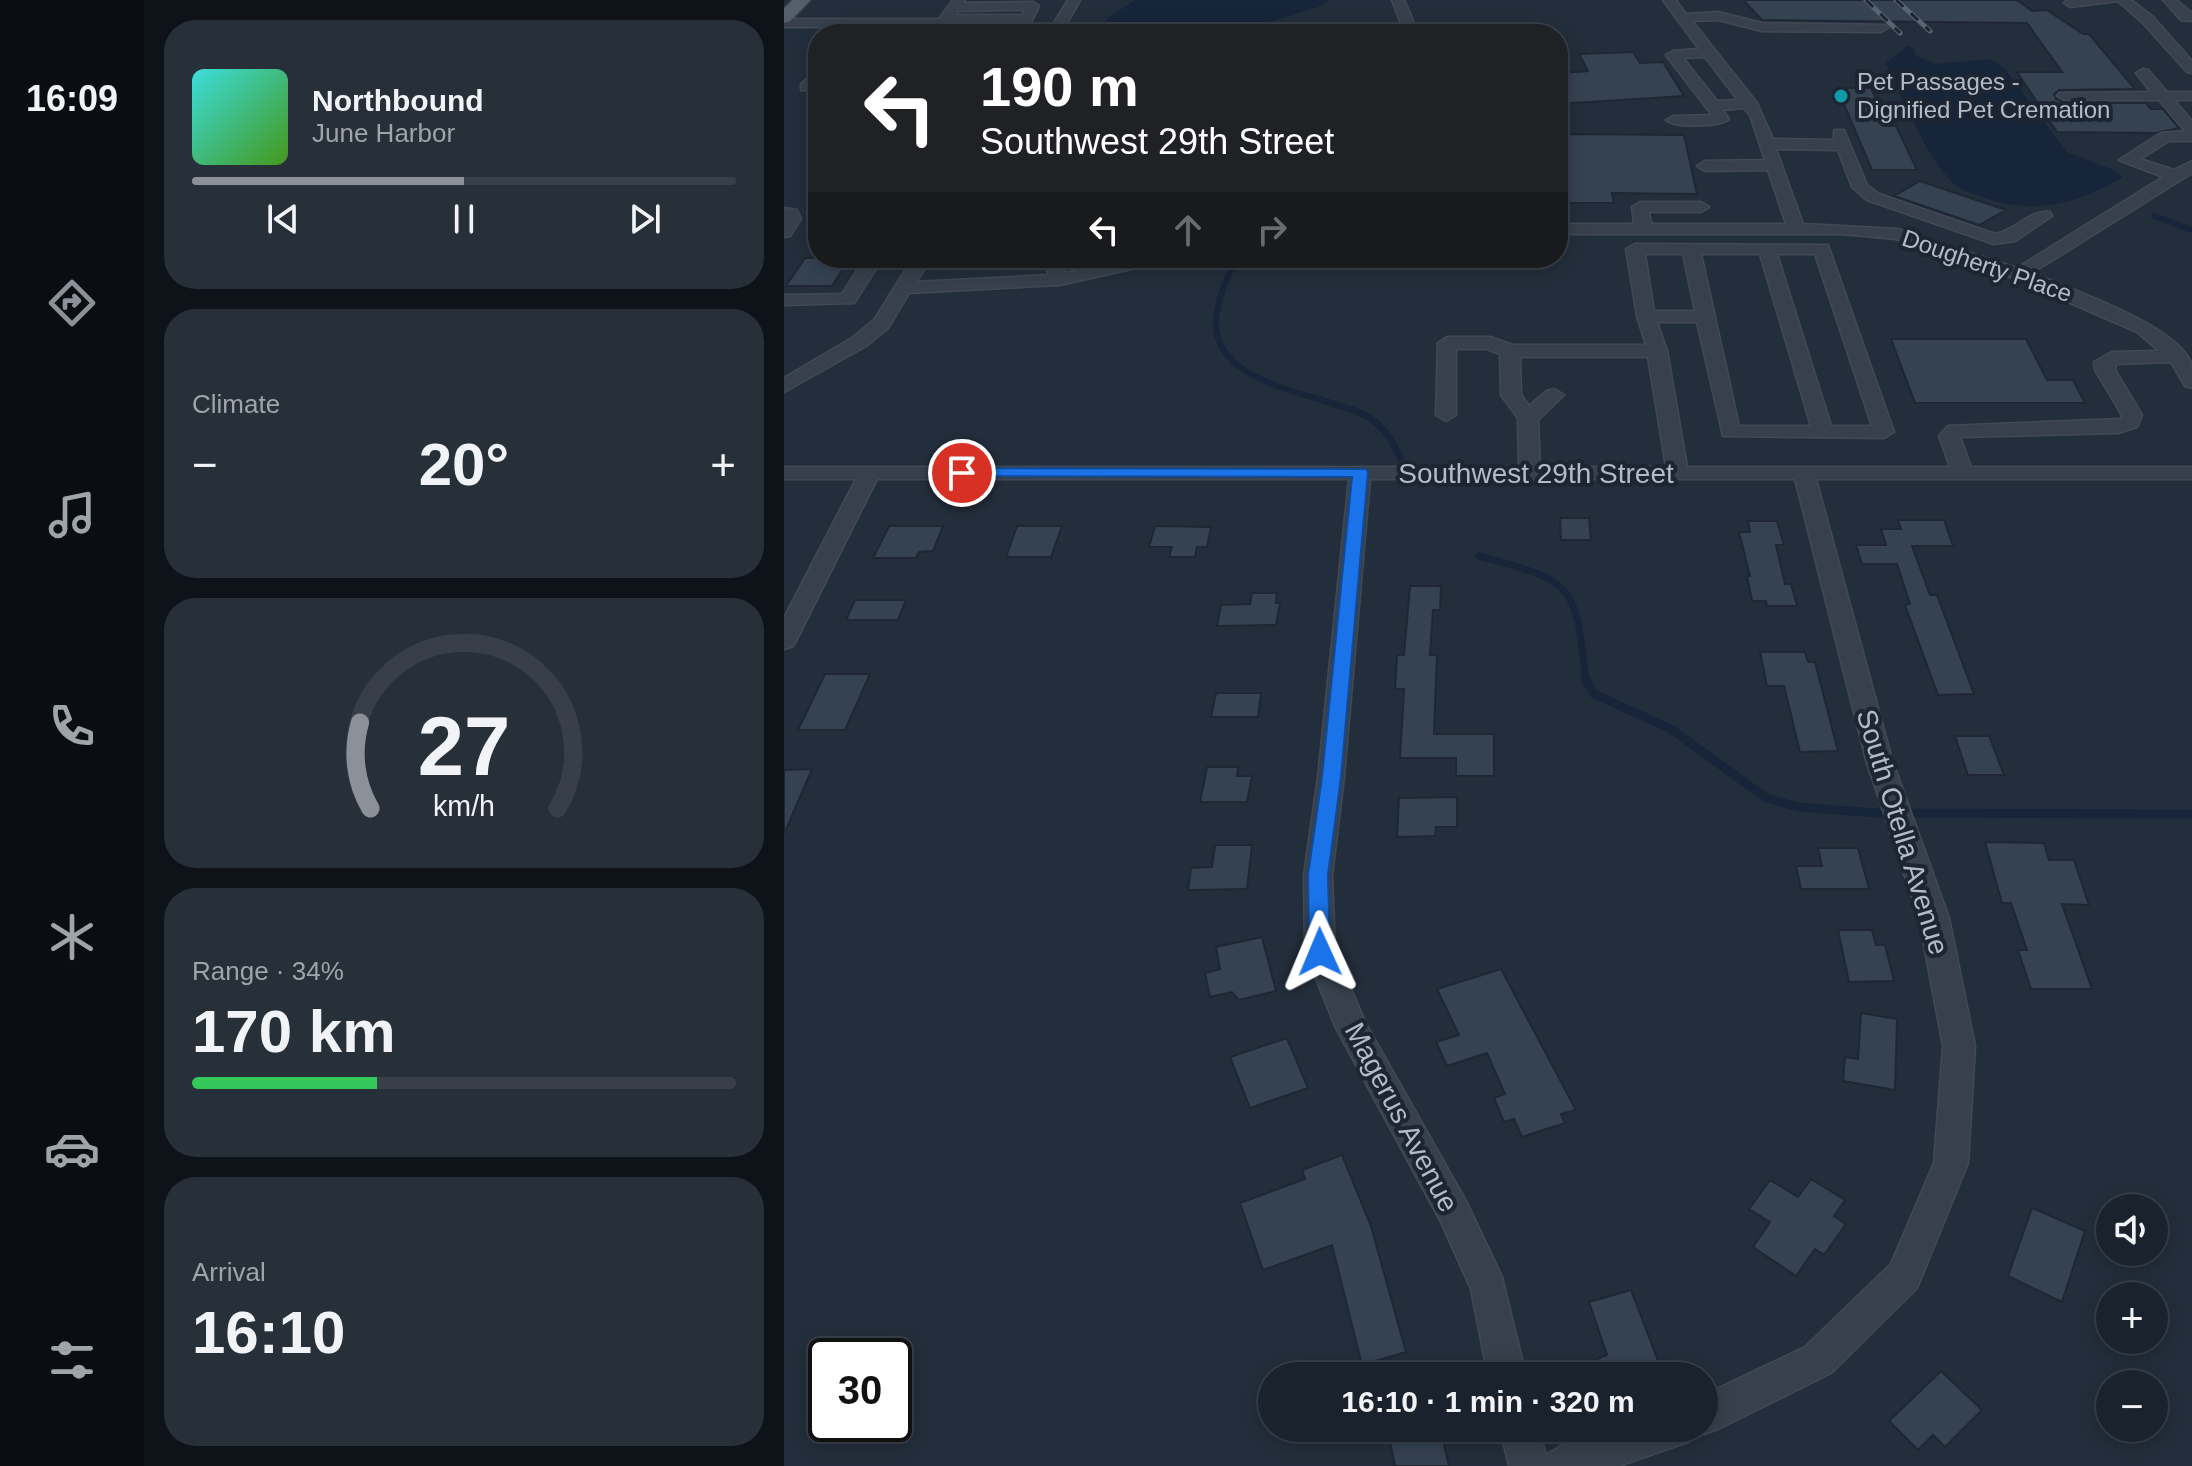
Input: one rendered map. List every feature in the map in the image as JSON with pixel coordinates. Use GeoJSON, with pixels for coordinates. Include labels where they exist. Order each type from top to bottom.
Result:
{"type":"FeatureCollection","features":[{"type":"Feature","properties":{"kind":"main road"},"geometry":{"type":"LineString","coordinates":[[784,21],[794,3]]}},
{"type":"Feature","properties":{"kind":"street"},"geometry":{"type":"LineString","coordinates":[[1059,24],[1074,0]]}},
{"type":"Feature","properties":{"kind":"street"},"geometry":{"type":"LineString","coordinates":[[1398,0],[1408,24]]}},
{"type":"Feature","properties":{"kind":"street"},"geometry":{"type":"LineString","coordinates":[[1669,0],[1750,103],[1796,229]]}},
{"type":"Feature","properties":{"kind":"street"},"geometry":{"type":"LineString","coordinates":[[1706,0],[1718,16]]}},
{"type":"Feature","properties":{"kind":"street"},"geometry":{"type":"LineString","coordinates":[[2068,2],[2112,0]]}},
{"type":"Feature","properties":{"kind":"street"},"geometry":{"type":"LineString","coordinates":[[2123,0],[2192,69]]}},
{"type":"Feature","properties":{"kind":"street"},"geometry":{"type":"LineString","coordinates":[[2169,0],[2186,17],[2192,17]]}},
{"type":"Feature","properties":{"kind":"street"},"geometry":{"type":"LineString","coordinates":[[2068,2],[2089,16]]}},
{"type":"Feature","properties":{"kind":"street"},"geometry":{"type":"LineString","coordinates":[[784,21],[943,23],[957,3],[1033,6],[1026,19],[946,19]]}},
{"type":"Feature","properties":{"kind":"street"},"geometry":{"type":"LineString","coordinates":[[831,23],[841,12]]}},
{"type":"Feature","properties":{"kind":"street"},"geometry":{"type":"LineString","coordinates":[[1683,18],[1718,16],[1762,27],[1881,28]]}},
{"type":"Feature","properties":{"kind":"street"},"geometry":{"type":"LineString","coordinates":[[2167,41],[2192,41]]}},
{"type":"Feature","properties":{"kind":"street"},"geometry":{"type":"LineString","coordinates":[[1673,120],[1722,119],[1673,55],[1710,52]]}},
{"type":"Feature","properties":{"kind":"street"},"geometry":{"type":"LineString","coordinates":[[2143,73],[2192,133]]}},
{"type":"Feature","properties":{"kind":"street"},"geometry":{"type":"LineString","coordinates":[[2064,96],[2192,96]]}},
{"type":"Feature","properties":{"kind":"street"},"geometry":{"type":"LineString","coordinates":[[1713,106],[1750,103]]}},
{"type":"Feature","properties":{"kind":"street"},"geometry":{"type":"LineString","coordinates":[[2192,133],[2166,136],[2127,160],[2192,186]]}},
{"type":"Feature","properties":{"kind":"street"},"geometry":{"type":"LineString","coordinates":[[1767,144],[1841,139],[1865,192],[1994,239],[2009,237],[2044,216]]}},
{"type":"Feature","properties":{"kind":"street"},"geometry":{"type":"LineString","coordinates":[[1705,166],[1774,165]]}},
{"type":"Feature","properties":{"kind":"street"},"geometry":{"type":"LineString","coordinates":[[2019,274],[2192,166]]}},
{"type":"Feature","properties":{"kind":"street"},"geometry":{"type":"LineString","coordinates":[[1643,229],[1640,207],[1701,207]]}},
{"type":"Feature","properties":{"kind":"street"},"geometry":{"type":"LineString","coordinates":[[1881,232],[1914,211]]}},
{"type":"Feature","properties":{"kind":"street"},"geometry":{"type":"LineString","coordinates":[[784,213],[791,214],[793,219],[784,232]]}},
{"type":"Feature","properties":{"kind":"street","name":"Dougherty Place"},"geometry":{"type":"LineString","coordinates":[[1568,224],[1643,229],[1881,232],[1923,240],[2019,274],[2144,328],[2183,360],[2192,382]]}},
{"type":"Feature","properties":{"kind":"street"},"geometry":{"type":"LineString","coordinates":[[2023,228],[2068,244]]}},
{"type":"Feature","properties":{"kind":"street"},"geometry":{"type":"LineString","coordinates":[[1678,473],[1635,249],[1691,249],[1767,249],[1822,249],[1884,432],[1730,432],[1691,249]]}},
{"type":"Feature","properties":{"kind":"street"},"geometry":{"type":"LineString","coordinates":[[1767,249],[1823,432]]}},
{"type":"Feature","properties":{"kind":"street"},"geometry":{"type":"LineString","coordinates":[[784,300],[848,299],[868,268]]}},
{"type":"Feature","properties":{"kind":"street"},"geometry":{"type":"LineString","coordinates":[[784,386],[859,342],[881,324],[916,268]]}},
{"type":"Feature","properties":{"kind":"street"},"geometry":{"type":"LineString","coordinates":[[905,288],[1059,268]]}},
{"type":"Feature","properties":{"kind":"street"},"geometry":{"type":"LineString","coordinates":[[1646,316],[1705,317]]}},
{"type":"Feature","properties":{"kind":"street"},"geometry":{"type":"LineString","coordinates":[[1446,415],[1447,343],[1490,343],[1510,351],[1657,351]]}},
{"type":"Feature","properties":{"kind":"street"},"geometry":{"type":"LineString","coordinates":[[1510,351],[1511,395],[1528,418],[1530,473]]}},
{"type":"Feature","properties":{"kind":"street"},"geometry":{"type":"LineString","coordinates":[[1528,418],[1554,390],[1552,351]]}},
{"type":"Feature","properties":{"kind":"street"},"geometry":{"type":"LineString","coordinates":[[1963,474],[1949,436],[1955,430],[2118,427],[2130,423],[2132,415],[2105,370],[2104,362],[2112,358],[2183,360]]}},
{"type":"Feature","properties":{"kind":"street","name":"Magerus Avenue"},"geometry":{"type":"LineString","coordinates":[[1360,472],[1331,777],[1318,875],[1320,952],[1352,1028],[1454,1212],[1489,1289],[1504,1362]]}},
{"type":"Feature","properties":{"kind":"street","name":"Southwest 29th Street"},"geometry":{"type":"LineString","coordinates":[[784,473],[2192,473]]}},
{"type":"Feature","properties":{"kind":"street"},"geometry":{"type":"LineString","coordinates":[[784,641],[870,473]]}},
{"type":"Feature","properties":{"kind":"street","name":"South Otella Avenue"},"geometry":{"type":"LineString","coordinates":[[1718,1408],[1818,1360],[1904,1276],[1951,1163],[1959,1046],[1934,918],[1879,760],[1804,474]]}},
{"type":"Feature","properties":{"kind":"street"},"geometry":{"type":"LineString","coordinates":[[1523,1442],[1529,1466]]}},
{"type":"Feature","properties":{"kind":"street"},"geometry":{"type":"LineString","coordinates":[[1561,1466],[1632,1442]]}},
{"type":"Feature","properties":{"kind":"water"},"geometry":{"type":"Polygon","coordinates":[[[1135,0],[1330,0],[1321,6],[1264,24],[1104,24],[1109,17],[1135,0]]]}},
{"type":"Feature","properties":{"kind":"water"},"geometry":{"type":"Polygon","coordinates":[[[1907,46],[1914,48],[1916,56],[1935,64],[1990,59],[2005,69],[2067,152],[2116,171],[2123,177],[2072,200],[2037,206],[2002,203],[1958,187],[1942,170],[1924,142],[1886,63],[1907,46]]]}},
{"type":"Feature","properties":{"kind":"building"},"geometry":{"type":"Polygon","coordinates":[[[1743,0],[2017,0],[2032,11],[2047,10],[2083,34],[2089,34],[2135,89],[2059,90],[2054,94],[2056,99],[2064,103],[2146,103],[2151,109],[2163,109],[2179,128],[2156,133],[2057,132],[2017,72],[2062,72],[2027,23],[1762,20],[1743,0]]]}},
{"type":"Feature","properties":{"kind":"building"},"geometry":{"type":"Polygon","coordinates":[[[1633,52],[1640,63],[1663,62],[1684,96],[1568,103],[1568,72],[1588,71],[1579,54],[1633,52]]]}},
{"type":"Feature","properties":{"kind":"building"},"geometry":{"type":"Polygon","coordinates":[[[1837,88],[1871,88],[1888,126],[1896,126],[1917,170],[1872,170],[1837,88]]]}},
{"type":"Feature","properties":{"kind":"building"},"geometry":{"type":"Polygon","coordinates":[[[1568,134],[1684,135],[1697,194],[1612,193],[1614,203],[1568,203],[1568,134]]]}},
{"type":"Feature","properties":{"kind":"building"},"geometry":{"type":"Polygon","coordinates":[[[1920,181],[2006,210],[1979,225],[1894,196],[1920,181]]]}},
{"type":"Feature","properties":{"kind":"building"},"geometry":{"type":"Polygon","coordinates":[[[805,258],[808,258],[808,268],[844,268],[832,286],[786,286],[805,258]]]}},
{"type":"Feature","properties":{"kind":"building"},"geometry":{"type":"Polygon","coordinates":[[[1891,339],[2026,339],[2047,380],[2073,380],[2085,403],[1915,403],[1891,339]]]}},
{"type":"Feature","properties":{"kind":"building"},"geometry":{"type":"Polygon","coordinates":[[[1560,518],[1589,518],[1591,540],[1561,540],[1560,518]]]}},
{"type":"Feature","properties":{"kind":"building"},"geometry":{"type":"Polygon","coordinates":[[[1898,520],[1944,520],[1953,546],[1912,546],[1930,595],[1937,595],[1974,694],[1938,695],[1905,605],[1910,604],[1897,564],[1862,564],[1856,545],[1886,545],[1881,529],[1901,529],[1898,520]]]}},
{"type":"Feature","properties":{"kind":"building"},"geometry":{"type":"Polygon","coordinates":[[[1748,521],[1777,521],[1784,545],[1776,545],[1785,584],[1791,584],[1797,606],[1767,606],[1766,601],[1752,601],[1747,576],[1750,576],[1739,532],[1750,532],[1748,521]]]}},
{"type":"Feature","properties":{"kind":"building"},"geometry":{"type":"Polygon","coordinates":[[[889,526],[943,526],[933,551],[919,552],[916,558],[873,558],[889,526]]]}},
{"type":"Feature","properties":{"kind":"building"},"geometry":{"type":"Polygon","coordinates":[[[1017,526],[1062,526],[1051,557],[1006,557],[1017,526]]]}},
{"type":"Feature","properties":{"kind":"building"},"geometry":{"type":"Polygon","coordinates":[[[1155,526],[1211,527],[1207,547],[1197,547],[1195,557],[1169,557],[1172,547],[1149,547],[1155,526]]]}},
{"type":"Feature","properties":{"kind":"building"},"geometry":{"type":"Polygon","coordinates":[[[1410,586],[1441,586],[1440,610],[1433,610],[1430,655],[1437,655],[1434,734],[1494,734],[1494,776],[1456,776],[1456,758],[1400,758],[1404,689],[1395,689],[1397,655],[1404,655],[1410,586]]]}},
{"type":"Feature","properties":{"kind":"building"},"geometry":{"type":"Polygon","coordinates":[[[1252,593],[1277,593],[1276,603],[1280,603],[1276,625],[1217,626],[1221,605],[1250,604],[1252,593]]]}},
{"type":"Feature","properties":{"kind":"building"},"geometry":{"type":"Polygon","coordinates":[[[855,600],[906,600],[898,620],[846,620],[855,600]]]}},
{"type":"Feature","properties":{"kind":"building"},"geometry":{"type":"Polygon","coordinates":[[[1760,652],[1805,652],[1808,662],[1815,662],[1838,751],[1800,752],[1784,686],[1767,686],[1760,652]]]}},
{"type":"Feature","properties":{"kind":"building"},"geometry":{"type":"Polygon","coordinates":[[[825,674],[870,674],[845,730],[798,730],[825,674]]]}},
{"type":"Feature","properties":{"kind":"building"},"geometry":{"type":"Polygon","coordinates":[[[1216,693],[1261,693],[1258,717],[1211,717],[1216,693]]]}},
{"type":"Feature","properties":{"kind":"building"},"geometry":{"type":"Polygon","coordinates":[[[1955,736],[1989,736],[2004,775],[1968,775],[1955,736]]]}},
{"type":"Feature","properties":{"kind":"building"},"geometry":{"type":"Polygon","coordinates":[[[1207,767],[1238,767],[1237,776],[1252,776],[1247,802],[1200,802],[1207,767]]]}},
{"type":"Feature","properties":{"kind":"building"},"geometry":{"type":"Polygon","coordinates":[[[812,769],[784,834],[784,770],[812,769]]]}},
{"type":"Feature","properties":{"kind":"building"},"geometry":{"type":"Polygon","coordinates":[[[1457,797],[1457,827],[1436,827],[1435,836],[1397,837],[1399,798],[1457,797]]]}},
{"type":"Feature","properties":{"kind":"building"},"geometry":{"type":"Polygon","coordinates":[[[1985,842],[2044,843],[2049,860],[2074,860],[2089,905],[2062,904],[2092,989],[2031,989],[2018,950],[2027,950],[2011,903],[2002,903],[1985,842]]]}},
{"type":"Feature","properties":{"kind":"building"},"geometry":{"type":"Polygon","coordinates":[[[1215,845],[1252,845],[1247,889],[1188,890],[1191,868],[1212,867],[1215,845]]]}},
{"type":"Feature","properties":{"kind":"building"},"geometry":{"type":"Polygon","coordinates":[[[1818,848],[1858,848],[1869,889],[1801,889],[1796,866],[1822,866],[1818,848]]]}},
{"type":"Feature","properties":{"kind":"building"},"geometry":{"type":"Polygon","coordinates":[[[1838,930],[1872,930],[1876,945],[1885,945],[1894,981],[1849,982],[1838,930]]]}},
{"type":"Feature","properties":{"kind":"building"},"geometry":{"type":"Polygon","coordinates":[[[1262,937],[1276,991],[1239,1000],[1232,992],[1210,997],[1205,973],[1220,969],[1216,947],[1262,937]]]}},
{"type":"Feature","properties":{"kind":"building"},"geometry":{"type":"Polygon","coordinates":[[[1501,969],[1576,1110],[1561,1114],[1565,1123],[1522,1137],[1514,1119],[1504,1122],[1494,1098],[1505,1094],[1487,1053],[1447,1066],[1436,1042],[1459,1035],[1437,989],[1501,969]]]}},
{"type":"Feature","properties":{"kind":"building"},"geometry":{"type":"Polygon","coordinates":[[[1861,1013],[1897,1019],[1895,1090],[1843,1081],[1845,1057],[1858,1059],[1861,1013]]]}},
{"type":"Feature","properties":{"kind":"building"},"geometry":{"type":"Polygon","coordinates":[[[1287,1038],[1308,1088],[1250,1108],[1230,1057],[1287,1038]]]}},
{"type":"Feature","properties":{"kind":"building"},"geometry":{"type":"Polygon","coordinates":[[[1342,1155],[1371,1226],[1406,1352],[1361,1362],[1332,1245],[1263,1270],[1240,1203],[1305,1179],[1302,1170],[1342,1155]]]}},
{"type":"Feature","properties":{"kind":"building"},"geometry":{"type":"Polygon","coordinates":[[[1811,1179],[1845,1200],[1834,1216],[1846,1224],[1824,1255],[1815,1249],[1796,1276],[1753,1247],[1770,1222],[1749,1209],[1770,1180],[1798,1197],[1811,1179]]]}},
{"type":"Feature","properties":{"kind":"building"},"geometry":{"type":"Polygon","coordinates":[[[2032,1208],[2085,1231],[2062,1302],[2008,1276],[2032,1208]]]}},
{"type":"Feature","properties":{"kind":"building"},"geometry":{"type":"Polygon","coordinates":[[[1631,1290],[1659,1362],[1598,1362],[1597,1359],[1607,1355],[1589,1302],[1631,1290]]]}},
{"type":"Feature","properties":{"kind":"building"},"geometry":{"type":"Polygon","coordinates":[[[1941,1371],[1982,1410],[1945,1447],[1933,1435],[1918,1450],[1889,1421],[1941,1371]]]}},
{"type":"Feature","properties":{"kind":"building"},"geometry":{"type":"Polygon","coordinates":[[[1390,1442],[1443,1442],[1449,1466],[1395,1466],[1390,1442]]]}},
{"type":"Feature","properties":{"kind":"waterway"},"geometry":{"type":"LineString","coordinates":[[2154,216],[2192,230]]}},
{"type":"Feature","properties":{"kind":"waterway"},"geometry":{"type":"LineString","coordinates":[[1232,268],[1216,318],[1218,337],[1226,353],[1238,366],[1255,376],[1328,402]]}},
{"type":"Feature","properties":{"kind":"waterway"},"geometry":{"type":"LineString","coordinates":[[1321,400],[1369,417],[1385,432],[1400,457]]}},
{"type":"Feature","properties":{"kind":"waterway"},"geometry":{"type":"LineString","coordinates":[[1479,556],[1535,573],[1553,581],[1565,592],[1573,605],[1578,624],[1586,681]]}},
{"type":"Feature","properties":{"kind":"waterway"},"geometry":{"type":"LineString","coordinates":[[1586,681],[1594,694],[1671,729],[1766,798],[1798,807],[1877,813],[2192,814]]}},
{"type":"Feature","properties":{"kind":"railway"},"geometry":{"type":"LineString","coordinates":[[1866,0],[1900,33]]}},
{"type":"Feature","properties":{"kind":"railway"},"geometry":{"type":"LineString","coordinates":[[1896,0],[1930,31]]}},
{"type":"Feature","properties":{"kind":"place","name":"Pet Passages - Dignified Pet Cremation"},"geometry":{"type":"Point","coordinates":[1841,96]}},
{"type":"Feature","properties":{"kind":"route"},"geometry":{"type":"LineString","coordinates":[[962,473],[1360,472],[1331,777],[1318,875],[1320,952]]}}]}
